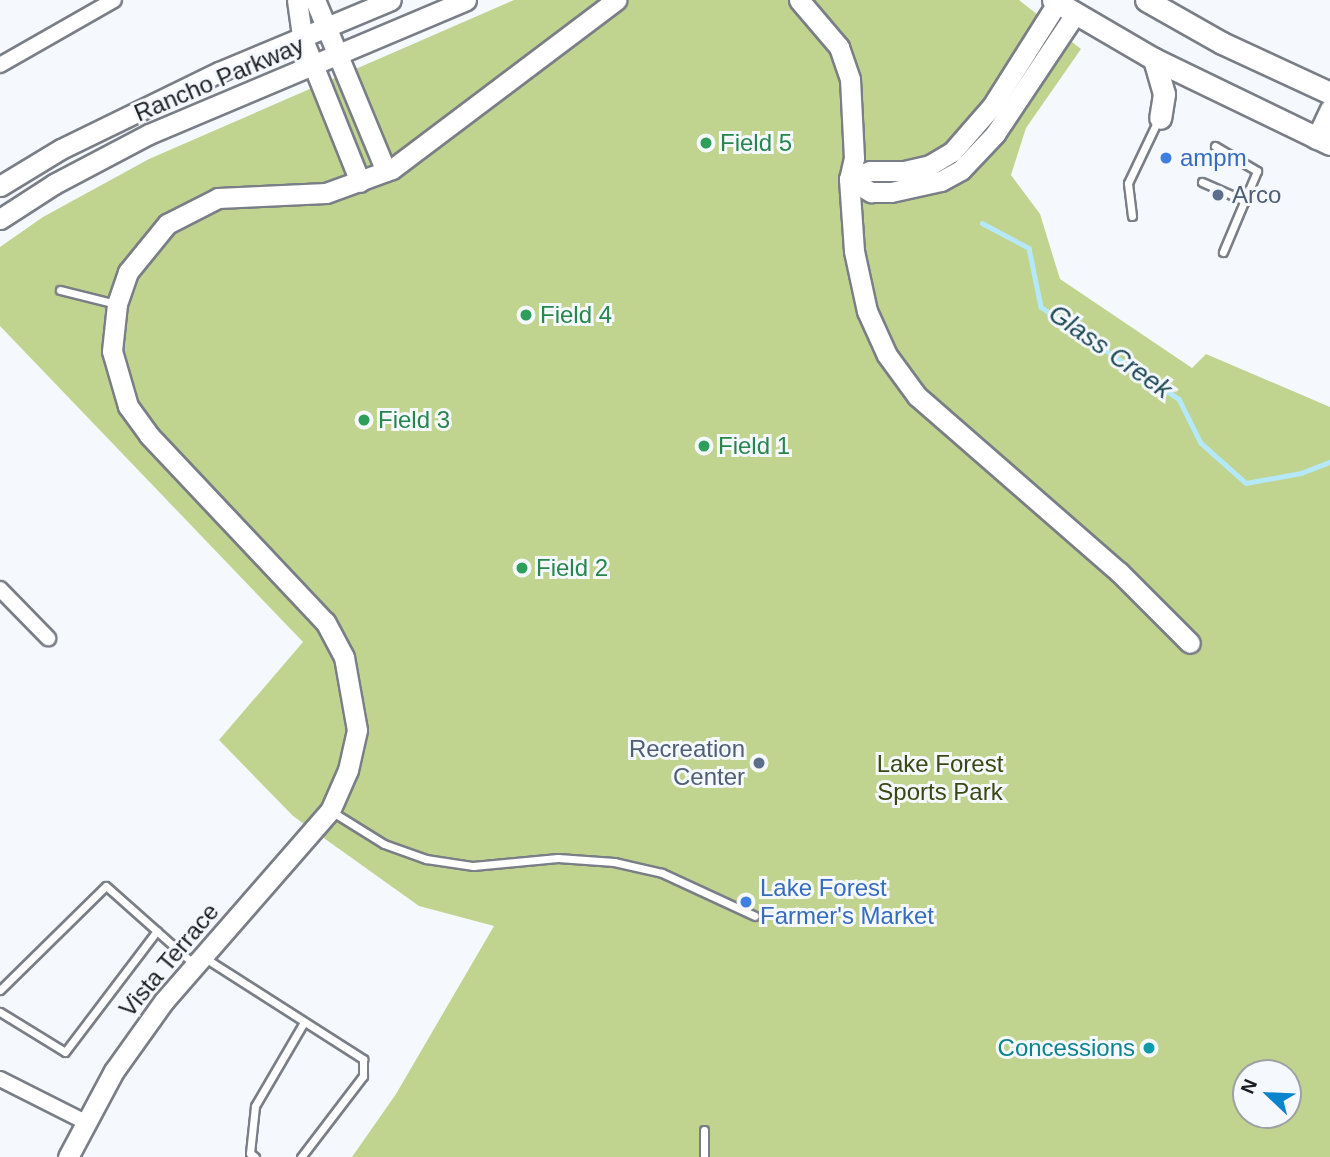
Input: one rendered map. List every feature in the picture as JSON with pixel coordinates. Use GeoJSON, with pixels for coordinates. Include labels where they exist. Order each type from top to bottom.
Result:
{"type":"FeatureCollection","features":[{"type":"Feature","properties":{"kind":"main road"},"geometry":{"type":"LineString","coordinates":[[1146,0],[1222,43],[1330,93]]}},
{"type":"Feature","properties":{"kind":"main road"},"geometry":{"type":"LineString","coordinates":[[1062,6],[1154,59],[1323,141]]}},
{"type":"Feature","properties":{"kind":"main road"},"geometry":{"type":"LineString","coordinates":[[1154,59],[1164,94],[1160,118]]}},
{"type":"Feature","properties":{"kind":"street"},"geometry":{"type":"LineString","coordinates":[[0,65],[114,0]]}},
{"type":"Feature","properties":{"kind":"street"},"geometry":{"type":"LineString","coordinates":[[297,0],[302,37],[360,182]]}},
{"type":"Feature","properties":{"kind":"street"},"geometry":{"type":"LineString","coordinates":[[315,0],[386,171]]}},
{"type":"Feature","properties":{"kind":"street","name":"Rancho Parkway"},"geometry":{"type":"LineString","coordinates":[[0,186],[61,149],[219,72],[391,0]]}},
{"type":"Feature","properties":{"kind":"street","name":"Rancho Parkway"},"geometry":{"type":"LineString","coordinates":[[0,219],[54,184],[149,134],[466,0]]}},
{"type":"Feature","properties":{"kind":"street","name":"Vista Terrace"},"geometry":{"type":"LineString","coordinates":[[68,1157],[85,1122],[136,1039],[198,960],[330,811],[348,770],[356,730],[344,657],[325,622],[287,577],[149,435],[128,406],[112,351],[117,304],[141,251],[157,232],[191,210],[242,194],[326,192],[386,171],[616,0]]}},
{"type":"Feature","properties":{"kind":"street"},"geometry":{"type":"LineString","coordinates":[[799,0],[839,47],[850,79],[854,158],[849,179],[861,289],[875,333],[901,378],[1119,572],[1190,643]]}},
{"type":"Feature","properties":{"kind":"street"},"geometry":{"type":"LineString","coordinates":[[849,179],[870,170],[894,172],[930,165],[952,152],[992,106],[1062,6]]}},
{"type":"Feature","properties":{"kind":"street"},"geometry":{"type":"LineString","coordinates":[[1323,141],[1330,109]]}},
{"type":"Feature","properties":{"kind":"street"},"geometry":{"type":"LineString","coordinates":[[0,589],[48,638]]}},
{"type":"Feature","properties":{"kind":"street"},"geometry":{"type":"LineString","coordinates":[[0,1079],[85,1122]]}},
{"type":"Feature","properties":{"kind":"lane"},"geometry":{"type":"LineString","coordinates":[[1132,216],[1128,183],[1160,118]]}},
{"type":"Feature","properties":{"kind":"lane"},"geometry":{"type":"LineString","coordinates":[[1215,146],[1256,167],[1223,252]]}},
{"type":"Feature","properties":{"kind":"lane"},"geometry":{"type":"LineString","coordinates":[[1202,182],[1245,201]]}},
{"type":"Feature","properties":{"kind":"lane"},"geometry":{"type":"LineString","coordinates":[[60,290],[117,304]]}},
{"type":"Feature","properties":{"kind":"lane"},"geometry":{"type":"LineString","coordinates":[[330,811],[384,844],[426,859],[473,866],[558,858],[614,862],[662,873],[755,916]]}},
{"type":"Feature","properties":{"kind":"lane"},"geometry":{"type":"LineString","coordinates":[[0,990],[106,886],[157,931],[198,960],[363,1059],[363,1076],[301,1157]]}},
{"type":"Feature","properties":{"kind":"lane"},"geometry":{"type":"LineString","coordinates":[[0,1012],[65,1052],[157,931]]}},
{"type":"Feature","properties":{"kind":"lane"},"geometry":{"type":"LineString","coordinates":[[255,1157],[250,1153],[255,1106],[304,1022]]}},
{"type":"Feature","properties":{"kind":"lane"},"geometry":{"type":"LineString","coordinates":[[704,1130],[704,1157]]}},
{"type":"Feature","properties":{"kind":"green space","name":"Lake Forest Sports Park"},"geometry":{"type":"Polygon","coordinates":[[[514,0],[1019,0],[1081,49],[1026,128],[1011,175],[1040,214],[1060,279],[1192,368],[1206,354],[1330,407],[1330,1157],[352,1157],[396,1094],[494,926],[419,906],[293,816],[219,740],[303,642],[0,326],[0,247],[43,217],[149,159],[514,0]]]}},
{"type":"Feature","properties":{"kind":"waterway","name":"Glass Creek"},"geometry":{"type":"LineString","coordinates":[[982,223],[1029,248],[1041,307],[1179,399],[1201,443],[1246,483],[1301,473],[1330,462]]}},
{"type":"Feature","properties":{"kind":"place","name":"Field 5"},"geometry":{"type":"Point","coordinates":[706,143]}},
{"type":"Feature","properties":{"kind":"place","name":"ampm"},"geometry":{"type":"Point","coordinates":[1166,158]}},
{"type":"Feature","properties":{"kind":"place","name":"Arco"},"geometry":{"type":"Point","coordinates":[1218,195]}},
{"type":"Feature","properties":{"kind":"place","name":"Field 4"},"geometry":{"type":"Point","coordinates":[526,315]}},
{"type":"Feature","properties":{"kind":"place","name":"Field 3"},"geometry":{"type":"Point","coordinates":[364,420]}},
{"type":"Feature","properties":{"kind":"place","name":"Field 1"},"geometry":{"type":"Point","coordinates":[704,446]}},
{"type":"Feature","properties":{"kind":"place","name":"Field 2"},"geometry":{"type":"Point","coordinates":[522,568]}},
{"type":"Feature","properties":{"kind":"place","name":"Recreation Center"},"geometry":{"type":"Point","coordinates":[759,763]}},
{"type":"Feature","properties":{"kind":"place","name":"Lake Forest Farmer's Market"},"geometry":{"type":"Point","coordinates":[746,902]}},
{"type":"Feature","properties":{"kind":"place","name":"Concessions"},"geometry":{"type":"Point","coordinates":[1149,1048]}}]}
